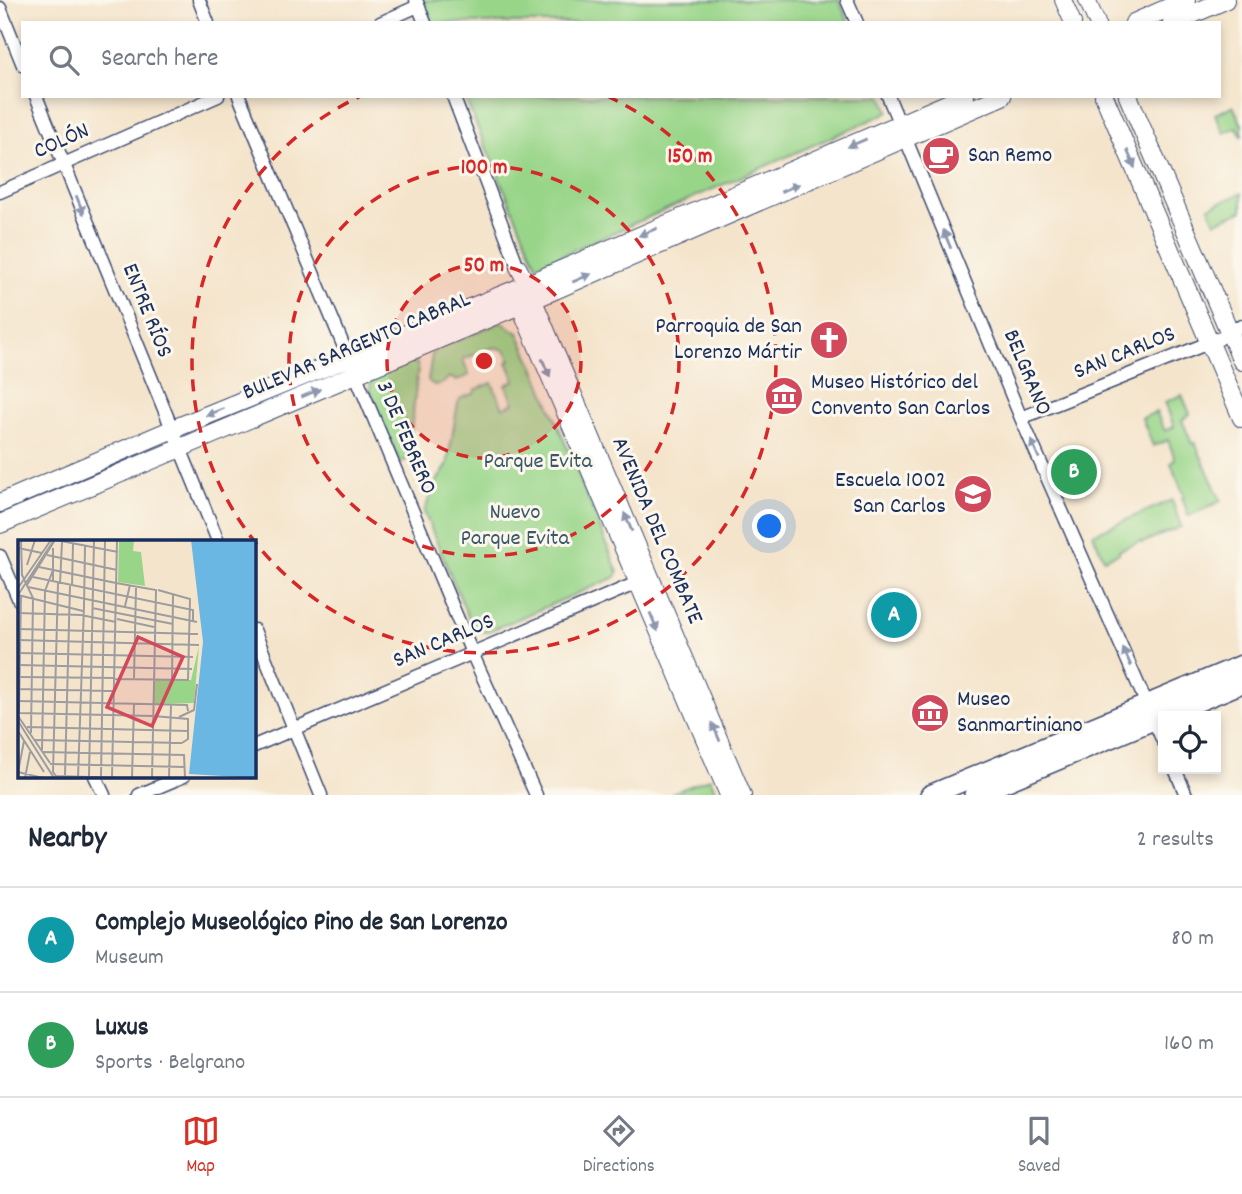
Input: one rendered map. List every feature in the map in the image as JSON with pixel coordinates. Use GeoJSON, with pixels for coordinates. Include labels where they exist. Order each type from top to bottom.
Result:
{"type":"FeatureCollection","features":[{"type":"Feature","properties":{"kind":"main road"},"geometry":{"type":"LineString","coordinates":[[1139,21],[1186,0]]}},
{"type":"Feature","properties":{"kind":"main road"},"geometry":{"type":"LineString","coordinates":[[1177,21],[1225,0]]}},
{"type":"Feature","properties":{"kind":"main road","name":"BULEVAR SARGENTO CABRAL"},"geometry":{"type":"LineString","coordinates":[[903,131],[961,98]]}},
{"type":"Feature","properties":{"kind":"main road","name":"BULEVAR SARGENTO CABRAL"},"geometry":{"type":"LineString","coordinates":[[0,524],[180,448],[352,366],[903,131],[996,98]]}},
{"type":"Feature","properties":{"kind":"main road"},"geometry":{"type":"LineString","coordinates":[[1105,98],[1242,418]]}},
{"type":"Feature","properties":{"kind":"main road"},"geometry":{"type":"LineString","coordinates":[[1129,98],[1236,328],[1242,361]]}},
{"type":"Feature","properties":{"kind":"main road","name":"BULEVAR SARGENTO CABRAL"},"geometry":{"type":"LineString","coordinates":[[0,502],[173,429],[352,366]]}},
{"type":"Feature","properties":{"kind":"main road"},"geometry":{"type":"LineString","coordinates":[[974,795],[1151,712],[1242,665]]}},
{"type":"Feature","properties":{"kind":"main road"},"geometry":{"type":"LineString","coordinates":[[930,795],[1151,712],[1242,683]]}},
{"type":"Feature","properties":{"kind":"street"},"geometry":{"type":"LineString","coordinates":[[199,0],[207,21]]}},
{"type":"Feature","properties":{"kind":"street"},"geometry":{"type":"LineString","coordinates":[[847,0],[856,21]]}},
{"type":"Feature","properties":{"kind":"street"},"geometry":{"type":"LineString","coordinates":[[1063,0],[1072,21]]}},
{"type":"Feature","properties":{"kind":"street"},"geometry":{"type":"LineString","coordinates":[[1087,0],[1096,21]]}},
{"type":"Feature","properties":{"kind":"street"},"geometry":{"type":"LineString","coordinates":[[384,21],[417,3],[424,21]]}},
{"type":"Feature","properties":{"kind":"street"},"geometry":{"type":"LineString","coordinates":[[0,8],[21,60]]}},
{"type":"Feature","properties":{"kind":"street","name":"ENTRE RÍOS"},"geometry":{"type":"LineString","coordinates":[[37,98],[218,540]]}},
{"type":"Feature","properties":{"kind":"street","name":"COLÓN"},"geometry":{"type":"LineString","coordinates":[[0,192],[214,98]]}},
{"type":"Feature","properties":{"kind":"street","name":"3 DE FEBRERO"},"geometry":{"type":"LineString","coordinates":[[240,98],[472,653],[536,795]]}},
{"type":"Feature","properties":{"kind":"street"},"geometry":{"type":"LineString","coordinates":[[454,98],[518,267]]}},
{"type":"Feature","properties":{"kind":"street","name":"BELGRANO"},"geometry":{"type":"LineString","coordinates":[[889,98],[1021,418],[1158,729]]}},
{"type":"Feature","properties":{"kind":"street","name":"AVENIDA DEL COMBATE"},"geometry":{"type":"LineString","coordinates":[[518,267],[525,294],[644,580],[728,795]]}},
{"type":"Feature","properties":{"kind":"street","name":"SAN CARLOS"},"geometry":{"type":"LineString","coordinates":[[1021,418],[1201,346],[1209,340],[1219,339],[1236,328]]}},
{"type":"Feature","properties":{"kind":"street"},"geometry":{"type":"LineString","coordinates":[[0,556],[18,598]]}},
{"type":"Feature","properties":{"kind":"street","name":"AVENIDA DEL COMBATE"},"geometry":{"type":"LineString","coordinates":[[644,580],[743,795]]}},
{"type":"Feature","properties":{"kind":"street","name":"SAN CARLOS"},"geometry":{"type":"LineString","coordinates":[[256,745],[644,580]]}},
{"type":"Feature","properties":{"kind":"street"},"geometry":{"type":"LineString","coordinates":[[256,635],[321,795]]}},
{"type":"Feature","properties":{"kind":"street"},"geometry":{"type":"LineString","coordinates":[[1177,774],[1186,795]]}},
{"type":"Feature","properties":{"kind":"street"},"geometry":{"type":"LineString","coordinates":[[96,778],[104,795]]}},
{"type":"Feature","properties":{"kind":"street"},"geometry":{"type":"LineString","coordinates":[[139,795],[179,778]]}},
{"type":"Feature","properties":{"kind":"green space"},"geometry":{"type":"Polygon","coordinates":[[[423,0],[839,0],[848,21],[432,21],[423,0]]]}},
{"type":"Feature","properties":{"kind":"green space"},"geometry":{"type":"Polygon","coordinates":[[[465,98],[883,98],[889,112],[537,266],[465,98]]]}},
{"type":"Feature","properties":{"kind":"green space"},"geometry":{"type":"Polygon","coordinates":[[[1233,106],[1242,125],[1242,137],[1237,127],[1224,133],[1215,114],[1233,106]]]}},
{"type":"Feature","properties":{"kind":"green space"},"geometry":{"type":"Polygon","coordinates":[[[1242,193],[1242,211],[1215,222],[1209,207],[1242,193]]]}},
{"type":"Feature","properties":{"kind":"green space","name":"Nuevo Parque Evita"},"geometry":{"type":"Polygon","coordinates":[[[501,322],[518,333],[618,572],[616,577],[487,632],[474,631],[424,512],[435,484],[447,466],[458,403],[461,398],[492,383],[503,408],[514,403],[506,385],[515,380],[507,362],[511,360],[505,350],[494,347],[463,359],[469,375],[457,381],[449,377],[442,384],[436,385],[428,380],[432,355],[438,348],[501,322]]]}},
{"type":"Feature","properties":{"kind":"green space"},"geometry":{"type":"Polygon","coordinates":[[[412,360],[416,361],[418,368],[408,458],[402,463],[370,390],[371,378],[412,360]]]}},
{"type":"Feature","properties":{"kind":"green space"},"geometry":{"type":"Polygon","coordinates":[[[1182,395],[1190,414],[1182,420],[1221,501],[1189,516],[1171,463],[1175,459],[1168,440],[1153,446],[1142,418],[1156,412],[1165,431],[1174,427],[1165,402],[1182,395]]]}},
{"type":"Feature","properties":{"kind":"green space"},"geometry":{"type":"Polygon","coordinates":[[[1172,500],[1181,527],[1119,550],[1119,553],[1104,559],[1093,534],[1172,500]]]}},
{"type":"Feature","properties":{"kind":"green space"},"geometry":{"type":"Polygon","coordinates":[[[710,778],[717,795],[672,793],[710,778]]]}},
{"type":"Feature","properties":{"kind":"place","name":"San Remo"},"geometry":{"type":"Point","coordinates":[941,156]}},
{"type":"Feature","properties":{"kind":"place","name":"Parroquia de San Lorenzo Mártir"},"geometry":{"type":"Point","coordinates":[829,340]}},
{"type":"Feature","properties":{"kind":"place","name":"Museo Histórico del Convento San Carlos"},"geometry":{"type":"Point","coordinates":[784,396]}},
{"type":"Feature","properties":{"kind":"place","name":"Luxus"},"geometry":{"type":"Point","coordinates":[1074,472]}},
{"type":"Feature","properties":{"kind":"place","name":"Escuela 1002 San Carlos"},"geometry":{"type":"Point","coordinates":[973,494]}},
{"type":"Feature","properties":{"kind":"place","name":"Complejo Museológico Pino de San Lorenzo"},"geometry":{"type":"Point","coordinates":[894,615]}},
{"type":"Feature","properties":{"kind":"place","name":"Museo Sanmartiniano"},"geometry":{"type":"Point","coordinates":[930,713]}},
{"type":"Feature","properties":{"kind":"park label","name":"Parque Evita"},"geometry":{"type":"Point","coordinates":[538,462]}}]}
